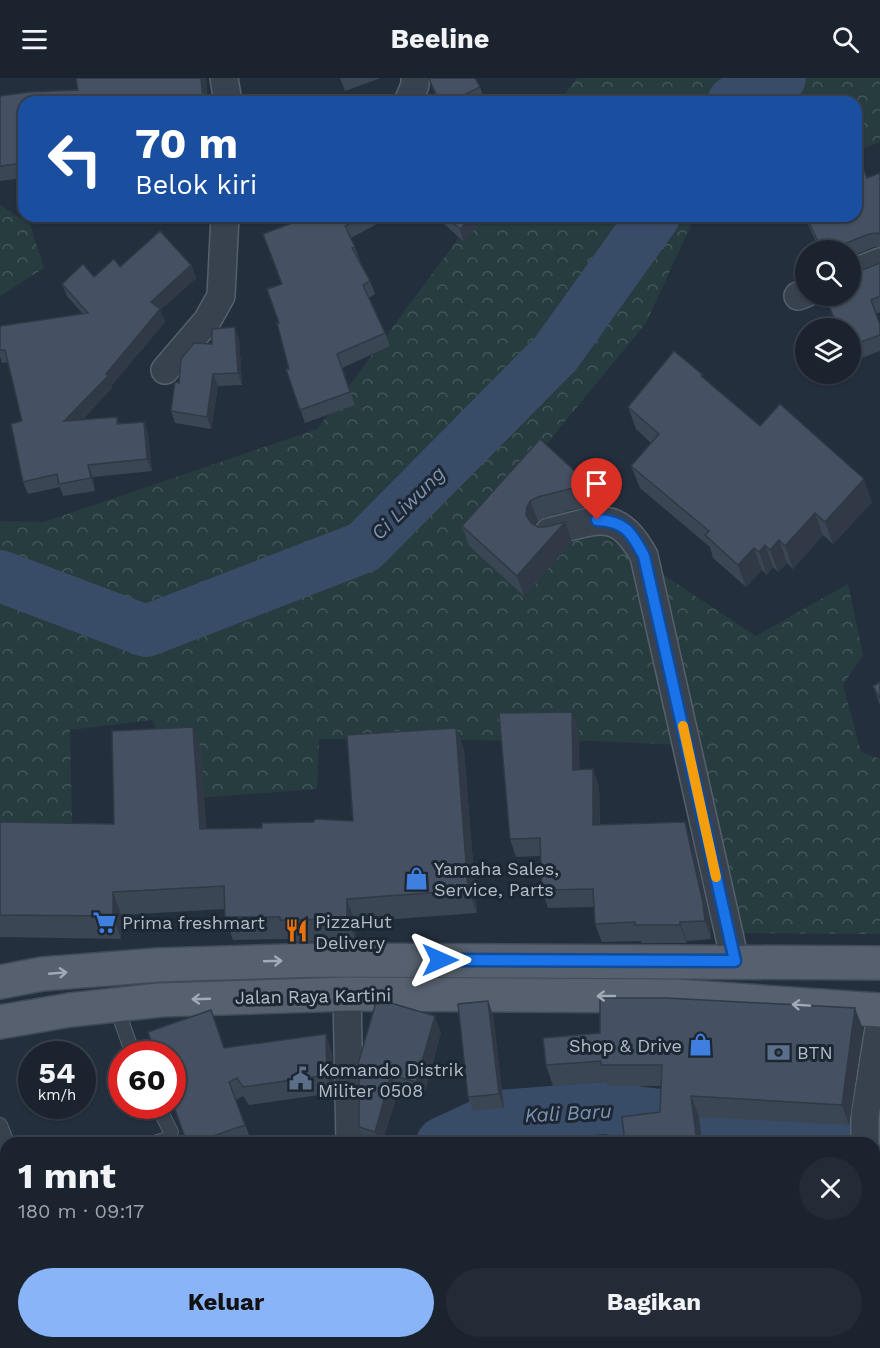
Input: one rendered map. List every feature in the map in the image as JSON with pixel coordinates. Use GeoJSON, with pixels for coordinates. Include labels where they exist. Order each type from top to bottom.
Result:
{"type":"FeatureCollection","features":[{"type":"Feature","properties":{"kind":"main road","name":"Jalan Raya Kartini"},"geometry":{"type":"LineString","coordinates":[[0,982],[42,974],[158,964],[322,960],[880,963]]}},
{"type":"Feature","properties":{"kind":"main road","name":"Jalan Raya Kartini"},"geometry":{"type":"LineString","coordinates":[[0,1022],[160,1000],[347,994],[675,996],[880,1010]]}},
{"type":"Feature","properties":{"kind":"street"},"geometry":{"type":"LineString","coordinates":[[225,78],[227,96]]}},
{"type":"Feature","properties":{"kind":"street"},"geometry":{"type":"LineString","coordinates":[[410,96],[415,78]]}},
{"type":"Feature","properties":{"kind":"street"},"geometry":{"type":"LineString","coordinates":[[165,370],[207,321],[221,296],[225,222]]}},
{"type":"Feature","properties":{"kind":"street"},"geometry":{"type":"LineString","coordinates":[[861,270],[880,262]]}},
{"type":"Feature","properties":{"kind":"street"},"geometry":{"type":"LineString","coordinates":[[549,532],[597,520],[612,521],[625,528],[644,556],[735,961]]}},
{"type":"Feature","properties":{"kind":"street"},"geometry":{"type":"LineString","coordinates":[[347,994],[350,1137]]}},
{"type":"Feature","properties":{"kind":"street"},"geometry":{"type":"LineString","coordinates":[[865,1137],[865,1116],[880,1022]]}},
{"type":"Feature","properties":{"kind":"lane"},"geometry":{"type":"LineString","coordinates":[[115,1005],[128,1041]]}},
{"type":"Feature","properties":{"kind":"lane"},"geometry":{"type":"LineString","coordinates":[[164,1119],[171,1132],[169,1137]]}},
{"type":"Feature","properties":{"kind":"green space"},"geometry":{"type":"Polygon","coordinates":[[[577,78],[880,78],[880,142],[862,149],[862,96],[564,96],[577,78]]]}},
{"type":"Feature","properties":{"kind":"green space"},"geometry":{"type":"Polygon","coordinates":[[[0,205],[18,216],[18,222],[30,224],[44,268],[0,296],[0,205]]]}},
{"type":"Feature","properties":{"kind":"green space"},"geometry":{"type":"Polygon","coordinates":[[[471,222],[692,222],[646,323],[518,479],[756,636],[848,584],[863,655],[843,685],[861,752],[880,759],[880,934],[730,933],[681,745],[591,741],[319,739],[317,789],[185,799],[152,720],[70,730],[72,823],[0,830],[0,521],[44,522],[317,429],[471,222]]]}},
{"type":"Feature","properties":{"kind":"building"},"geometry":{"type":"Polygon","coordinates":[[[76,78],[201,78],[202,96],[18,96],[18,164],[0,166],[0,96],[78,90],[76,78]]]}},
{"type":"Feature","properties":{"kind":"building"},"geometry":{"type":"Polygon","coordinates":[[[475,78],[480,87],[462,96],[437,96],[429,79],[475,78]]]}},
{"type":"Feature","properties":{"kind":"building"},"geometry":{"type":"Polygon","coordinates":[[[864,170],[867,178],[880,173],[880,234],[869,234],[854,240],[817,240],[809,222],[862,222],[862,171],[864,170]]]}},
{"type":"Feature","properties":{"kind":"building"},"geometry":{"type":"Polygon","coordinates":[[[295,222],[352,222],[345,226],[355,247],[352,248],[370,281],[363,285],[385,333],[337,354],[350,392],[300,410],[286,369],[289,369],[277,323],[279,323],[267,289],[282,284],[263,234],[295,222]]]}},
{"type":"Feature","properties":{"kind":"building"},"geometry":{"type":"Polygon","coordinates":[[[452,222],[466,222],[460,229],[452,222]]]}},
{"type":"Feature","properties":{"kind":"building"},"geometry":{"type":"Polygon","coordinates":[[[160,231],[191,265],[151,302],[160,309],[106,374],[108,376],[64,421],[117,417],[117,424],[144,422],[147,459],[88,465],[91,478],[59,484],[57,474],[23,482],[11,424],[22,421],[5,350],[0,350],[0,326],[88,313],[62,284],[83,264],[94,277],[114,259],[120,267],[160,231]]]}},
{"type":"Feature","properties":{"kind":"building"},"geometry":{"type":"Polygon","coordinates":[[[880,263],[880,296],[871,300],[880,325],[880,335],[861,342],[861,318],[834,318],[829,306],[861,306],[861,271],[880,263]]]}},
{"type":"Feature","properties":{"kind":"building"},"geometry":{"type":"Polygon","coordinates":[[[235,327],[238,373],[213,374],[207,417],[171,411],[175,382],[179,383],[181,359],[194,343],[212,344],[212,329],[235,327]]]}},
{"type":"Feature","properties":{"kind":"building"},"geometry":{"type":"Polygon","coordinates":[[[674,351],[760,426],[780,404],[864,479],[825,522],[815,513],[785,546],[779,540],[770,550],[765,545],[759,552],[754,548],[738,565],[705,535],[709,531],[631,466],[659,434],[628,407],[674,351]]]}},
{"type":"Feature","properties":{"kind":"building"},"geometry":{"type":"Polygon","coordinates":[[[540,439],[591,486],[569,489],[530,501],[526,515],[531,523],[538,527],[545,527],[565,522],[517,576],[462,526],[540,439]]]}},
{"type":"Feature","properties":{"kind":"building"},"geometry":{"type":"Polygon","coordinates":[[[880,682],[880,699],[873,686],[880,682]]]}},
{"type":"Feature","properties":{"kind":"building"},"geometry":{"type":"Polygon","coordinates":[[[572,712],[573,770],[593,769],[593,825],[685,822],[705,921],[680,922],[680,925],[635,925],[635,922],[595,924],[593,889],[542,890],[540,838],[510,839],[499,713],[572,712]]]}},
{"type":"Feature","properties":{"kind":"building"},"geometry":{"type":"Polygon","coordinates":[[[193,727],[200,829],[262,828],[262,823],[314,822],[315,819],[353,821],[347,735],[456,728],[468,890],[347,899],[347,919],[280,920],[280,917],[225,917],[224,886],[113,892],[113,916],[0,915],[0,822],[114,824],[112,731],[193,727]]]}},
{"type":"Feature","properties":{"kind":"building"},"geometry":{"type":"Polygon","coordinates":[[[600,998],[666,998],[855,1008],[842,1105],[691,1096],[696,1137],[624,1137],[622,1117],[660,1112],[662,1065],[601,1065],[601,1061],[546,1065],[543,1038],[600,1033],[600,998]]]}},
{"type":"Feature","properties":{"kind":"building"},"geometry":{"type":"Polygon","coordinates":[[[377,999],[435,1016],[416,1082],[391,1075],[375,1132],[359,1127],[361,1071],[359,1072],[358,1064],[377,999]]]}},
{"type":"Feature","properties":{"kind":"building"},"geometry":{"type":"Polygon","coordinates":[[[488,1001],[499,1094],[468,1097],[458,1004],[488,1001]]]}},
{"type":"Feature","properties":{"kind":"building"},"geometry":{"type":"Polygon","coordinates":[[[211,1010],[224,1048],[326,1034],[327,1075],[243,1087],[237,1078],[229,1082],[245,1125],[210,1137],[185,1137],[178,1119],[186,1119],[186,1041],[151,1041],[148,1032],[211,1010]]]}},
{"type":"Feature","properties":{"kind":"waterway","name":"Ci Liwung"},"geometry":{"type":"LineString","coordinates":[[741,96],[780,78]]}},
{"type":"Feature","properties":{"kind":"waterway","name":"Ci Liwung"},"geometry":{"type":"LineString","coordinates":[[0,576],[146,631],[364,547],[556,353],[650,222]]}},
{"type":"Feature","properties":{"kind":"waterway","name":"Kali Baru"},"geometry":{"type":"LineString","coordinates":[[455,1137],[500,1116],[604,1108],[708,1121],[864,1126],[880,1130]]}},
{"type":"Feature","properties":{"kind":"slow traffic"},"geometry":{"type":"LineString","coordinates":[[683,726],[716,877]]}},
{"type":"Feature","properties":{"kind":"place","name":"Yamaha Sales, Service, Parts"},"geometry":{"type":"Point","coordinates":[416,878]}},
{"type":"Feature","properties":{"kind":"place","name":"Prima freshmart"},"geometry":{"type":"Point","coordinates":[104,922]}},
{"type":"Feature","properties":{"kind":"place","name":"PizzaHut Delivery"},"geometry":{"type":"Point","coordinates":[297,931]}},
{"type":"Feature","properties":{"kind":"place","name":"Shop & Drive"},"geometry":{"type":"Point","coordinates":[700,1045]}},
{"type":"Feature","properties":{"kind":"place","name":"BTN"},"geometry":{"type":"Point","coordinates":[779,1052]}},
{"type":"Feature","properties":{"kind":"place","name":"Komando Distrik Militer 0508"},"geometry":{"type":"Point","coordinates":[300,1079]}},
{"type":"Feature","properties":{"kind":"route"},"geometry":{"type":"LineString","coordinates":[[440,960],[735,961],[644,556],[625,528],[612,521],[597,520]]}}]}
